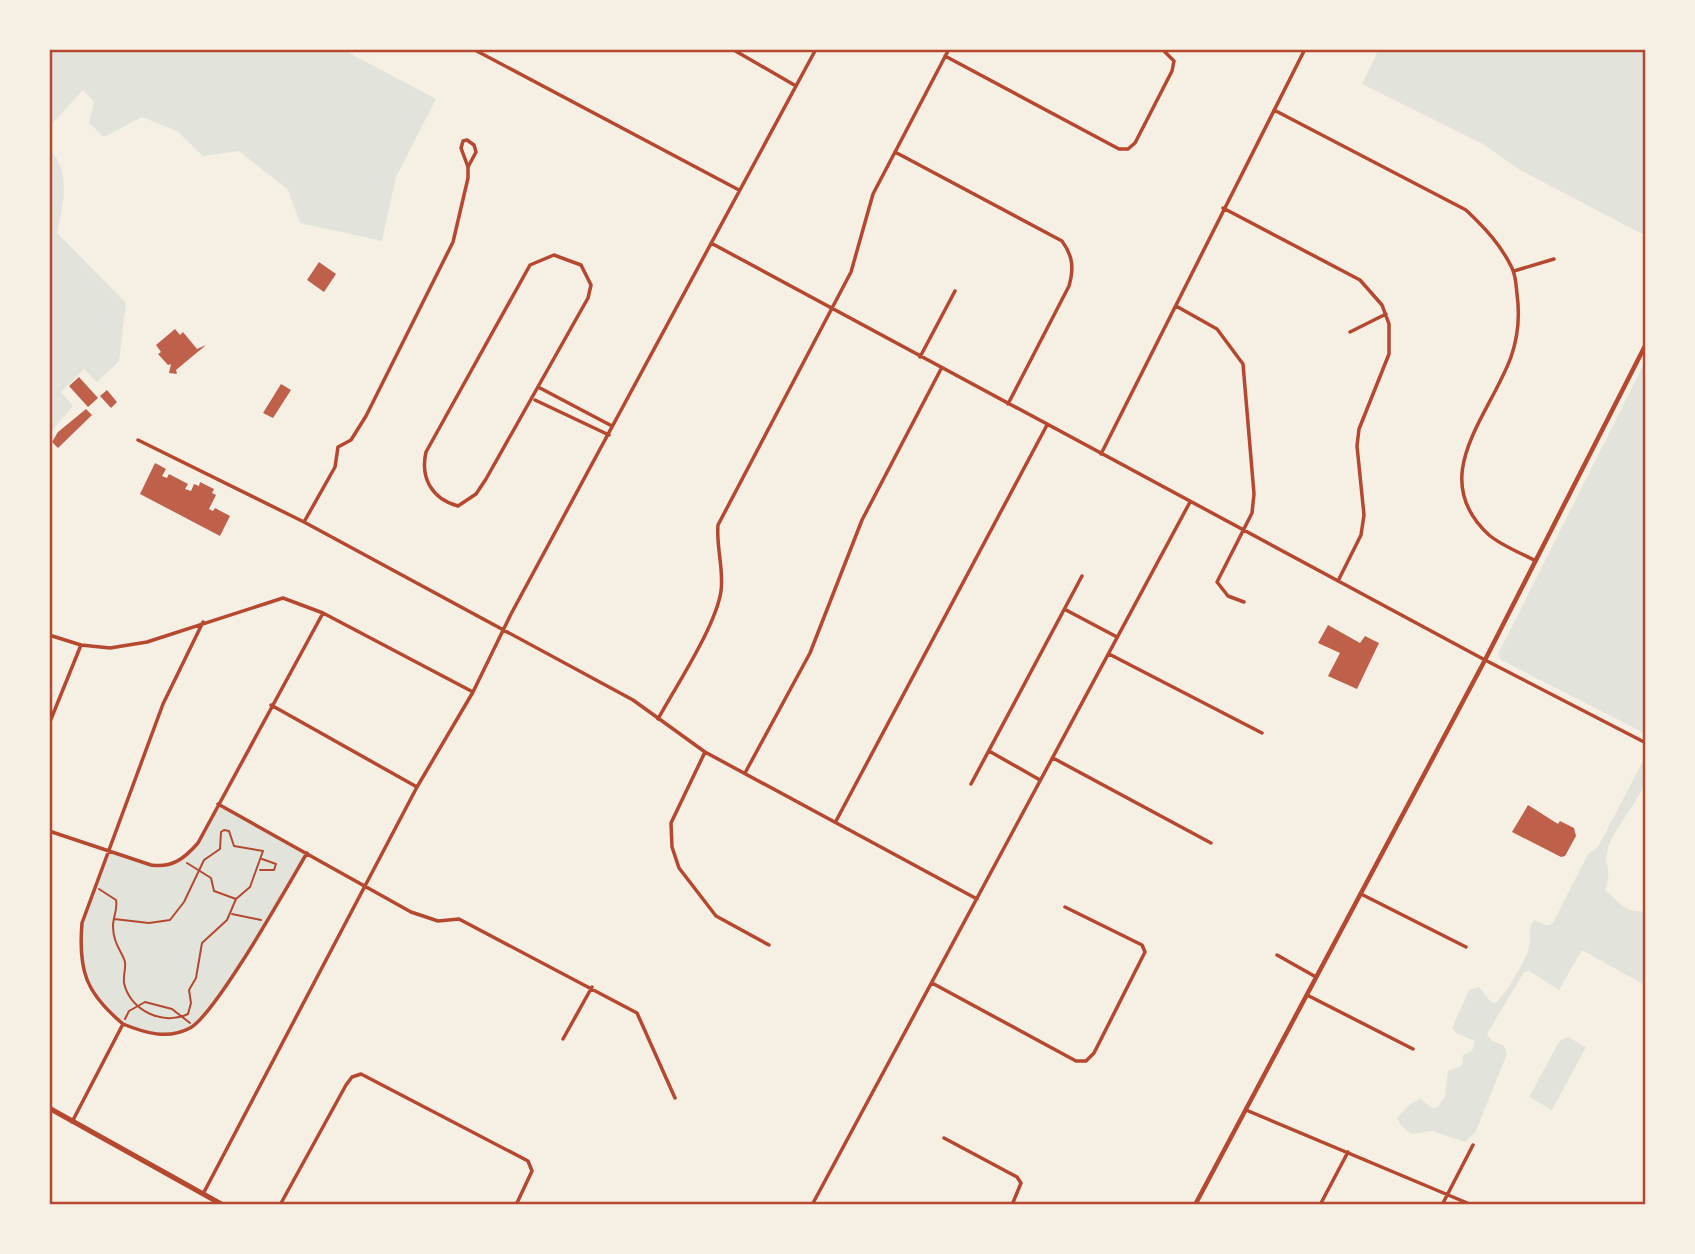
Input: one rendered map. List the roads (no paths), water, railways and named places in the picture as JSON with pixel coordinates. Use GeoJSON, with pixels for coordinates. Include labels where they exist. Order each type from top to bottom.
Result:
{"type":"FeatureCollection","features":[{"type":"Feature","properties":{"kind":"main road"},"geometry":{"type":"LineString","coordinates":[[49,1108],[223,1205]]}},
{"type":"Feature","properties":{"kind":"street"},"geometry":{"type":"LineString","coordinates":[[473,49],[739,190]]}},
{"type":"Feature","properties":{"kind":"street"},"geometry":{"type":"LineString","coordinates":[[732,49],[796,86]]}},
{"type":"Feature","properties":{"kind":"street"},"geometry":{"type":"LineString","coordinates":[[203,1194],[417,787],[473,692],[502,631],[816,49]]}},
{"type":"Feature","properties":{"kind":"street"},"geometry":{"type":"LineString","coordinates":[[658,719],[713,617],[721,591],[716,546],[718,525],[851,272],[873,194],[949,49]]}},
{"type":"Feature","properties":{"kind":"street"},"geometry":{"type":"LineString","coordinates":[[946,56],[1119,149],[1128,149],[1135,144],[1172,71],[1174,61],[1162,49]]}},
{"type":"Feature","properties":{"kind":"street"},"geometry":{"type":"LineString","coordinates":[[1101,454],[1304,49]]}},
{"type":"Feature","properties":{"kind":"street"},"geometry":{"type":"LineString","coordinates":[[1274,110],[1466,210],[1491,233],[1514,271],[1519,306],[1518,332],[1510,358],[1476,425],[1461,470],[1467,507],[1490,536],[1536,561]]}},
{"type":"Feature","properties":{"kind":"street"},"geometry":{"type":"LineString","coordinates":[[304,522],[335,467],[338,447],[351,440],[366,415],[453,242],[468,167],[475,148],[467,140],[463,141],[461,149],[468,167]]}},
{"type":"Feature","properties":{"kind":"street"},"geometry":{"type":"LineString","coordinates":[[895,152],[1062,241],[1069,250],[1073,271],[1069,286],[1008,404]]}},
{"type":"Feature","properties":{"kind":"street"},"geometry":{"type":"LineString","coordinates":[[1223,208],[1360,280],[1375,295],[1386,314],[1391,334],[1389,354],[1359,429],[1357,446],[1364,515],[1361,535],[1339,579]]}},
{"type":"Feature","properties":{"kind":"street"},"geometry":{"type":"LineString","coordinates":[[710,243],[1190,502],[1339,579],[1485,660],[1646,743]]}},
{"type":"Feature","properties":{"kind":"street"},"geometry":{"type":"LineString","coordinates":[[554,255],[582,265],[591,285],[588,298],[540,388],[476,494],[458,506],[443,502],[426,480],[423,463],[426,452],[530,265],[554,255]]}},
{"type":"Feature","properties":{"kind":"street"},"geometry":{"type":"LineString","coordinates":[[1514,271],[1554,259]]}},
{"type":"Feature","properties":{"kind":"street"},"geometry":{"type":"LineString","coordinates":[[920,357],[955,291]]}},
{"type":"Feature","properties":{"kind":"street"},"geometry":{"type":"LineString","coordinates":[[1176,306],[1217,329],[1242,364],[1254,494],[1252,513],[1217,582],[1228,596],[1244,602]]}},
{"type":"Feature","properties":{"kind":"street"},"geometry":{"type":"LineString","coordinates":[[1350,332],[1386,314]]}},
{"type":"Feature","properties":{"kind":"street"},"geometry":{"type":"LineString","coordinates":[[1195,1205],[1485,660],[1646,344]]}},
{"type":"Feature","properties":{"kind":"street"},"geometry":{"type":"LineString","coordinates":[[745,773],[810,653],[862,520],[941,368]]}},
{"type":"Feature","properties":{"kind":"street"},"geometry":{"type":"LineString","coordinates":[[540,388],[613,427]]}},
{"type":"Feature","properties":{"kind":"street"},"geometry":{"type":"LineString","coordinates":[[534,399],[609,435]]}},
{"type":"Feature","properties":{"kind":"street"},"geometry":{"type":"LineString","coordinates":[[836,821],[1047,425]]}},
{"type":"Feature","properties":{"kind":"street"},"geometry":{"type":"LineString","coordinates":[[138,440],[304,522],[633,700],[705,752],[977,899]]}},
{"type":"Feature","properties":{"kind":"street"},"geometry":{"type":"LineString","coordinates":[[812,1205],[1190,502]]}},
{"type":"Feature","properties":{"kind":"street"},"geometry":{"type":"LineString","coordinates":[[971,784],[1082,576]]}},
{"type":"Feature","properties":{"kind":"street"},"geometry":{"type":"LineString","coordinates":[[49,635],[81,645],[110,648],[146,642],[283,598],[323,612],[473,692]]}},
{"type":"Feature","properties":{"kind":"street"},"geometry":{"type":"LineString","coordinates":[[1066,610],[1117,638]]}},
{"type":"Feature","properties":{"kind":"street"},"geometry":{"type":"LineString","coordinates":[[49,831],[108,853],[164,867],[184,859],[198,843],[323,612]]}},
{"type":"Feature","properties":{"kind":"street"},"geometry":{"type":"LineString","coordinates":[[203,622],[163,704],[82,923],[79,953],[86,981],[99,1004],[123,1024],[145,1034],[171,1034],[192,1027],[224,988],[307,853]]}},
{"type":"Feature","properties":{"kind":"street"},"geometry":{"type":"LineString","coordinates":[[49,724],[81,645]]}},
{"type":"Feature","properties":{"kind":"street"},"geometry":{"type":"LineString","coordinates":[[1109,654],[1262,733]]}},
{"type":"Feature","properties":{"kind":"street"},"geometry":{"type":"LineString","coordinates":[[271,705],[417,787]]}},
{"type":"Feature","properties":{"kind":"street"},"geometry":{"type":"LineString","coordinates":[[989,751],[1041,780]]}},
{"type":"Feature","properties":{"kind":"street"},"geometry":{"type":"LineString","coordinates":[[705,752],[671,822],[672,846],[679,867],[716,915],[769,946]]}},
{"type":"Feature","properties":{"kind":"street"},"geometry":{"type":"LineString","coordinates":[[1053,758],[1211,843]]}},
{"type":"Feature","properties":{"kind":"street"},"geometry":{"type":"LineString","coordinates":[[218,804],[366,884],[411,912],[438,921],[459,919],[637,1013],[675,1098]]}},
{"type":"Feature","properties":{"kind":"street"},"geometry":{"type":"LineString","coordinates":[[1361,894],[1466,947]]}},
{"type":"Feature","properties":{"kind":"street"},"geometry":{"type":"LineString","coordinates":[[932,983],[1076,1061],[1086,1061],[1094,1053],[1145,952],[1142,946],[1065,907]]}},
{"type":"Feature","properties":{"kind":"street"},"geometry":{"type":"LineString","coordinates":[[1277,955],[1316,977]]}},
{"type":"Feature","properties":{"kind":"street"},"geometry":{"type":"LineString","coordinates":[[564,1039],[592,987]]}},
{"type":"Feature","properties":{"kind":"street"},"geometry":{"type":"LineString","coordinates":[[1307,995],[1413,1049]]}},
{"type":"Feature","properties":{"kind":"street"},"geometry":{"type":"LineString","coordinates":[[72,1122],[123,1024]]}},
{"type":"Feature","properties":{"kind":"street"},"geometry":{"type":"LineString","coordinates":[[280,1205],[346,1085],[352,1077],[361,1074],[528,1161],[532,1171],[516,1205]]}},
{"type":"Feature","properties":{"kind":"street"},"geometry":{"type":"LineString","coordinates":[[1246,1110],[1472,1205]]}},
{"type":"Feature","properties":{"kind":"street"},"geometry":{"type":"LineString","coordinates":[[944,1138],[1017,1177],[1020,1190],[1012,1205]]}},
{"type":"Feature","properties":{"kind":"street"},"geometry":{"type":"LineString","coordinates":[[1442,1205],[1473,1145]]}},
{"type":"Feature","properties":{"kind":"street"},"geometry":{"type":"LineString","coordinates":[[1320,1205],[1348,1152]]}}]}
